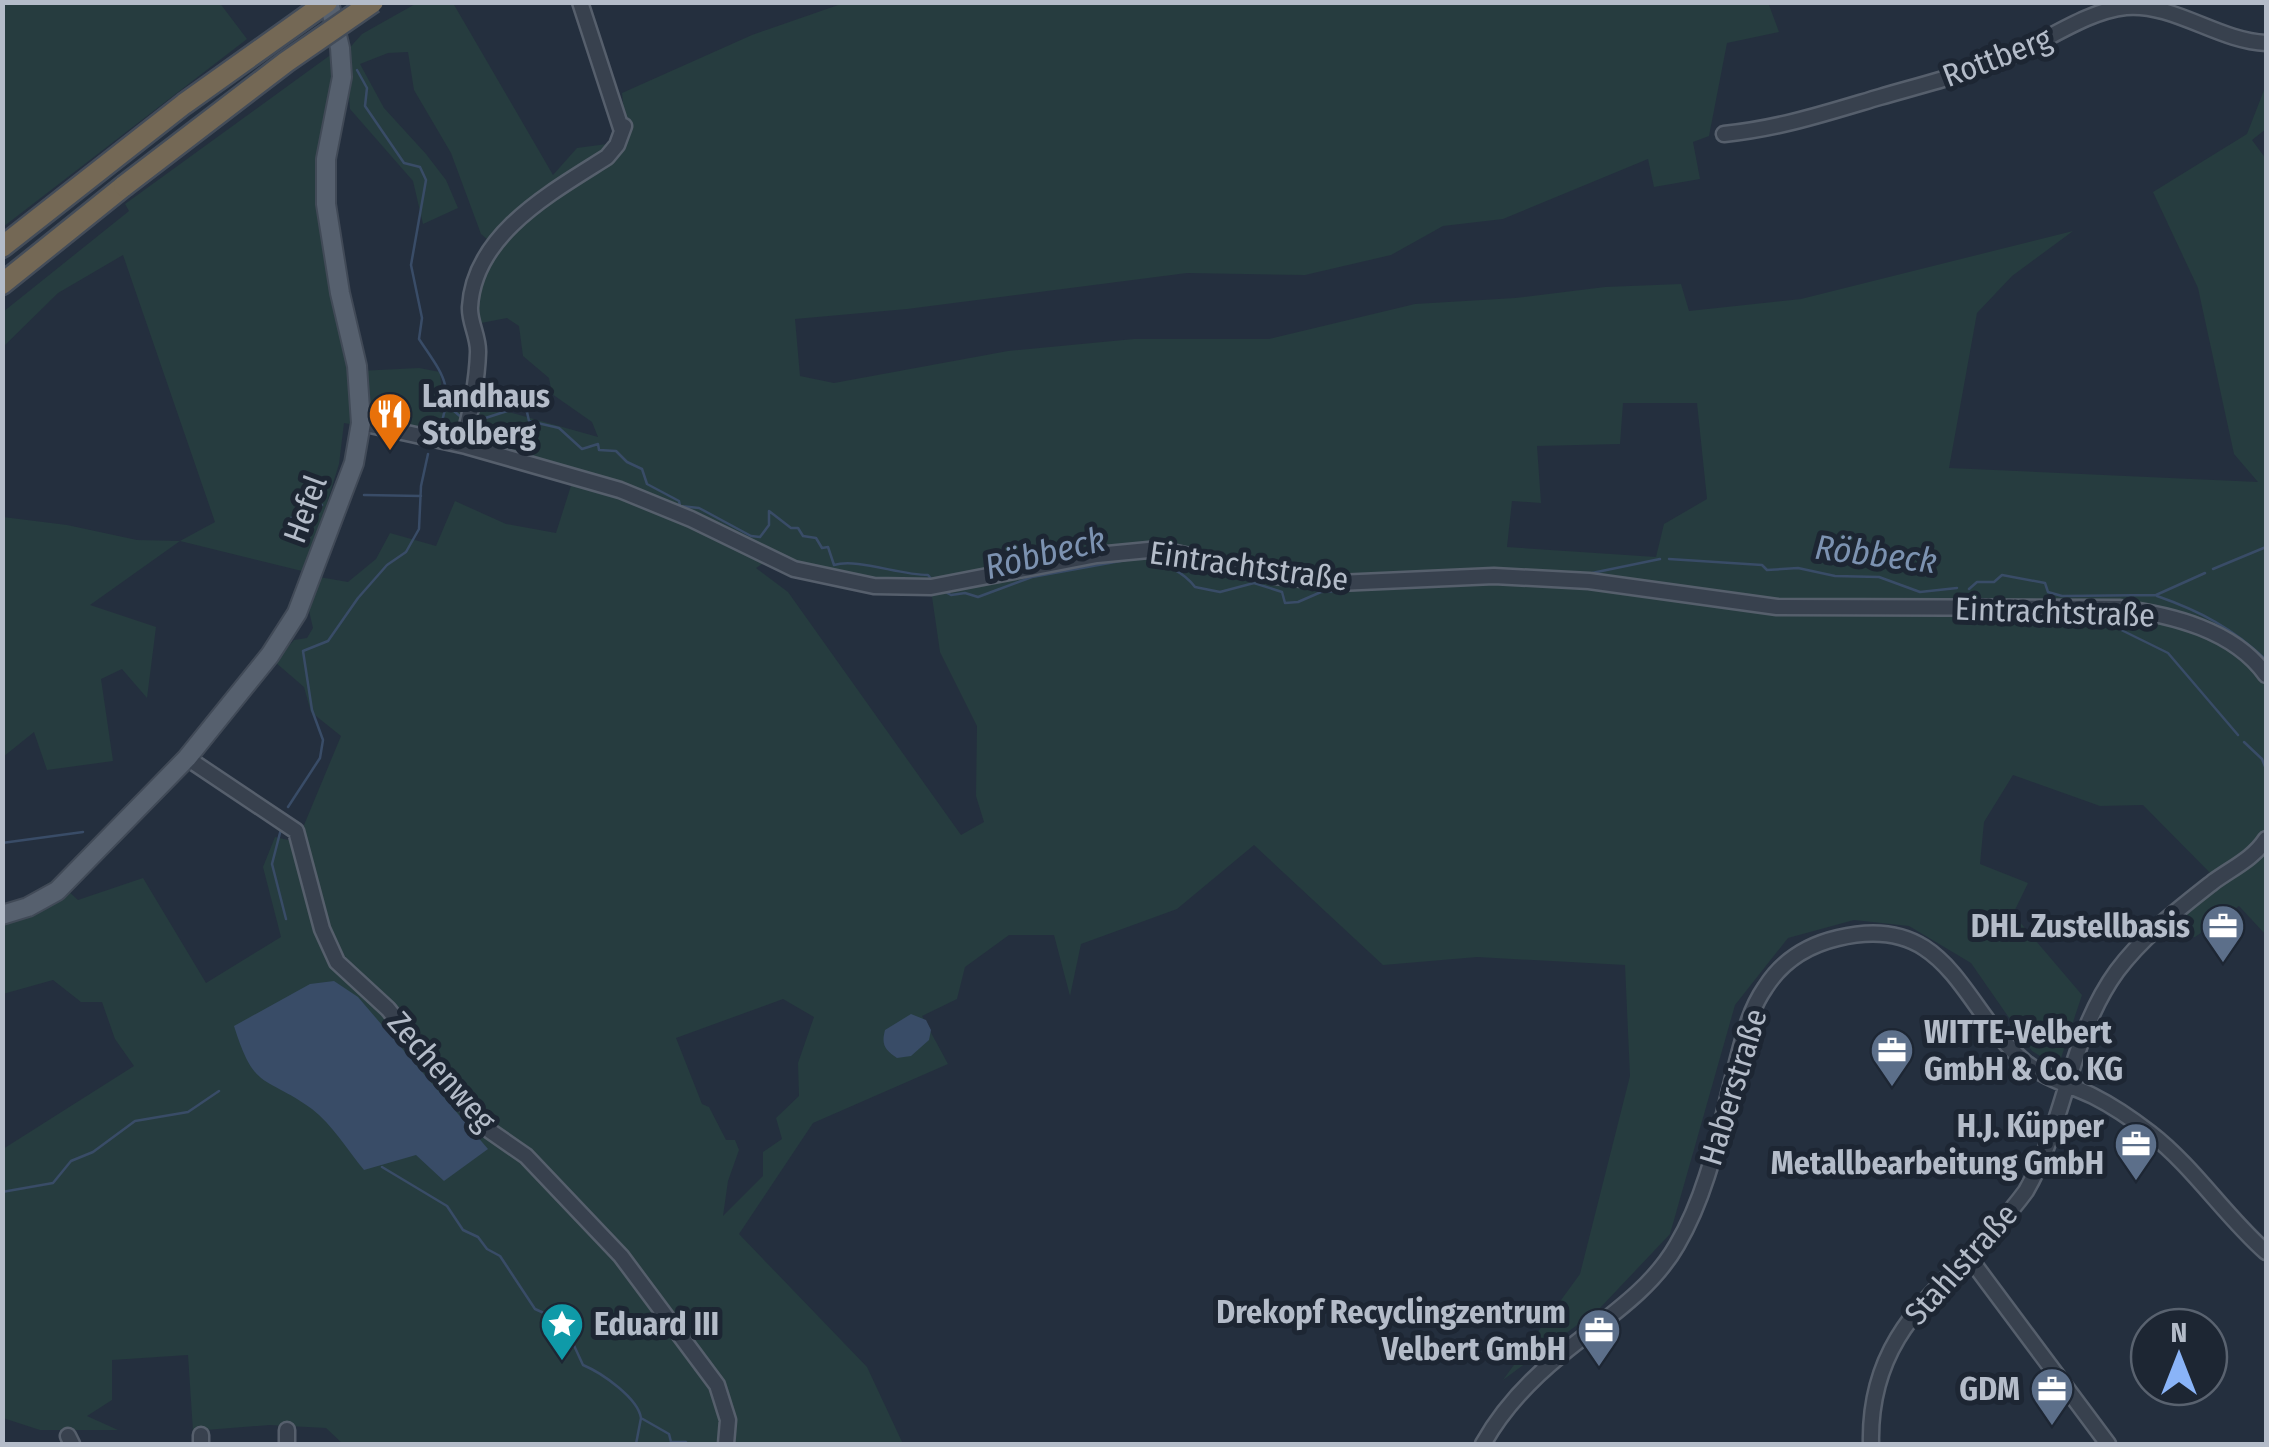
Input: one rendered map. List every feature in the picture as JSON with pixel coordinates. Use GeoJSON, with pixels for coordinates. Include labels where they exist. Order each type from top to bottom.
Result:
{"type":"FeatureCollection","features":[{"type":"Feature","properties":{"kind":"highway"},"geometry":{"type":"LineString","coordinates":[[2,247],[106,164],[328,2]]}},
{"type":"Feature","properties":{"kind":"highway"},"geometry":{"type":"LineString","coordinates":[[2,284],[272,72],[373,2]]}},
{"type":"Feature","properties":{"kind":"main road","name":"Hefel"},"geometry":{"type":"LineString","coordinates":[[2,916],[57,891],[187,758],[270,655],[297,613],[354,463],[361,423],[357,366],[340,294],[326,204],[326,159],[342,77],[340,48],[328,2]]}},
{"type":"Feature","properties":{"kind":"street"},"geometry":{"type":"LineString","coordinates":[[462,445],[479,350],[470,310],[474,288],[490,249],[511,224],[607,157],[617,145],[622,127],[580,2]]}},
{"type":"Feature","properties":{"kind":"street","name":"Rottberg"},"geometry":{"type":"LineString","coordinates":[[1724,134],[1802,122],[1951,77],[2122,8],[2157,11],[2234,38],[2266,43]]}},
{"type":"Feature","properties":{"kind":"street","name":"Eintrachtstraße"},"geometry":{"type":"LineString","coordinates":[[361,423],[443,440],[620,490],[794,569],[874,586],[932,587],[1096,555],[1158,549],[1275,576],[1338,583],[1494,576],[1589,580],[1777,607],[2119,608],[2172,617],[2210,632],[2253,656],[2266,675]]}},
{"type":"Feature","properties":{"kind":"street","name":"Zechenweg"},"geometry":{"type":"LineString","coordinates":[[187,758],[296,830],[322,929],[338,962],[388,1009],[490,1131],[526,1156],[621,1256],[716,1385],[728,1420],[726,1444]]}},
{"type":"Feature","properties":{"kind":"street","name":"Stahlstraße"},"geometry":{"type":"LineString","coordinates":[[1871,1444],[1874,1396],[1888,1353],[1910,1316],[2018,1202],[2032,1180],[2086,1026],[2123,964],[2159,926],[2256,853],[2266,839]]}},
{"type":"Feature","properties":{"kind":"street","name":"Haberstraße"},"geometry":{"type":"LineString","coordinates":[[1482,1444],[1509,1406],[1543,1370],[1644,1287],[1675,1249],[1700,1197],[1750,1015],[1766,984],[1798,953],[1836,938],[1860,934],[1893,937],[1926,950],[1954,972],[2007,1045],[2036,1070],[2090,1095],[2153,1135],[2266,1252]]}},
{"type":"Feature","properties":{"kind":"street"},"geometry":{"type":"LineString","coordinates":[[1968,1256],[2108,1444]]}},
{"type":"Feature","properties":{"kind":"green space"},"geometry":{"type":"Polygon","coordinates":[[[219,2],[247,39],[3,227],[3,3],[219,2]]]}},
{"type":"Feature","properties":{"kind":"green space"},"geometry":{"type":"Polygon","coordinates":[[[417,3],[453,3],[553,175],[577,148],[607,144],[626,134],[622,93],[752,35],[844,3],[1771,3],[1779,32],[1727,43],[1709,136],[1693,142],[1700,179],[1654,187],[1648,159],[1503,219],[1443,226],[1391,255],[1305,275],[1187,273],[907,309],[795,319],[800,376],[834,383],[1008,351],[1134,339],[1269,339],[1415,304],[1605,287],[1681,284],[1689,311],[1801,299],[2073,231],[2012,276],[1977,313],[1949,468],[2258,482],[2234,454],[2198,288],[2153,192],[2247,134],[2266,85],[2266,129],[2252,140],[2266,159],[2266,935],[2239,906],[2195,937],[2178,936],[2169,925],[2220,883],[2143,805],[2100,806],[2013,775],[1984,822],[1980,864],[2028,883],[2013,914],[2082,995],[2058,1067],[2032,1051],[1971,963],[1909,926],[1854,920],[1788,938],[1735,1005],[1670,1234],[1600,1308],[1503,1380],[1580,1274],[1630,1076],[1625,965],[1477,957],[1383,965],[1254,845],[1177,909],[1081,944],[1070,996],[1054,935],[1009,935],[965,967],[957,999],[922,1016],[948,1064],[813,1123],[739,1234],[867,1367],[903,1444],[343,1444],[326,1428],[270,1425],[193,1431],[188,1355],[112,1360],[112,1400],[87,1416],[118,1430],[40,1430],[3,1418],[3,1149],[134,1066],[115,1039],[102,1002],[81,1002],[53,980],[3,994],[3,906],[55,879],[78,900],[143,878],[206,983],[281,937],[263,867],[275,837],[297,842],[341,736],[311,712],[304,687],[275,662],[294,640],[307,638],[313,628],[309,611],[319,577],[348,582],[376,559],[390,533],[436,546],[455,501],[506,524],[556,533],[575,473],[428,437],[344,423],[339,464],[306,572],[180,541],[215,522],[123,255],[58,293],[3,347],[3,312],[129,211],[125,204],[340,48],[326,159],[358,371],[419,368],[440,372],[443,408],[495,408],[598,437],[592,422],[552,394],[549,378],[523,356],[519,326],[507,318],[476,324],[474,295],[495,246],[481,234],[451,153],[414,90],[408,52],[388,53],[360,64],[384,108],[446,180],[458,208],[423,224],[413,181],[350,109],[345,53],[362,34],[417,3]],[[1623,403],[1620,444],[1537,446],[1541,503],[1512,501],[1507,547],[1656,557],[1664,524],[1707,499],[1697,403],[1623,403]],[[774,556],[756,568],[788,592],[961,835],[984,822],[976,796],[977,726],[940,652],[930,583],[909,585],[774,556]],[[783,999],[676,1038],[702,1104],[709,1107],[726,1140],[735,1140],[739,1150],[728,1181],[723,1216],[763,1176],[763,1152],[782,1139],[776,1118],[799,1096],[798,1063],[814,1017],[783,999]]]}},
{"type":"Feature","properties":{"kind":"green space"},"geometry":{"type":"Polygon","coordinates":[[[3,517],[137,540],[180,541],[90,605],[156,627],[147,698],[122,669],[101,679],[113,761],[47,770],[34,732],[3,757],[3,517]]]}},
{"type":"Feature","properties":{"kind":"water"},"geometry":{"type":"Polygon","coordinates":[[[334,981],[358,997],[488,1149],[444,1181],[416,1155],[364,1170],[319,1115],[263,1079],[248,1062],[234,1026],[310,984],[334,981]]]}},
{"type":"Feature","properties":{"kind":"water"},"geometry":{"type":"Polygon","coordinates":[[[911,1014],[926,1020],[931,1030],[929,1040],[911,1056],[897,1058],[885,1047],[885,1030],[911,1014]]]}},
{"type":"Feature","properties":{"kind":"waterway"},"geometry":{"type":"LineString","coordinates":[[357,70],[367,88],[365,106],[404,163],[420,167],[426,180],[411,265],[422,318],[419,339],[440,371],[446,390],[440,427]]}},
{"type":"Feature","properties":{"kind":"waterway","name":"Röbbeck"},"geometry":{"type":"LineString","coordinates":[[448,406],[461,417]]}},
{"type":"Feature","properties":{"kind":"waterway","name":"Röbbeck"},"geometry":{"type":"LineString","coordinates":[[476,421],[520,407],[527,412],[529,421],[559,428],[582,449],[598,444],[599,450],[616,451],[642,469],[647,484],[679,501],[680,506],[699,508],[751,536],[760,537],[769,525],[769,511],[791,528],[798,528],[803,536],[816,538],[822,548],[828,547],[834,565],[866,565],[928,575],[932,580]]}},
{"type":"Feature","properties":{"kind":"waterway"},"geometry":{"type":"LineString","coordinates":[[288,807],[320,758],[323,740],[312,710],[303,651],[328,641],[358,598],[387,565],[406,552],[419,529],[421,486],[428,454]]}},
{"type":"Feature","properties":{"kind":"waterway"},"geometry":{"type":"LineString","coordinates":[[364,495],[421,496]]}},
{"type":"Feature","properties":{"kind":"waterway"},"geometry":{"type":"LineString","coordinates":[[291,518],[322,505]]}},
{"type":"Feature","properties":{"kind":"waterway","name":"Röbbeck"},"geometry":{"type":"LineString","coordinates":[[2213,569],[2266,547]]}},
{"type":"Feature","properties":{"kind":"waterway","name":"Röbbeck"},"geometry":{"type":"LineString","coordinates":[[940,589],[951,595],[965,593],[978,597],[1032,577],[1137,558]]}},
{"type":"Feature","properties":{"kind":"waterway","name":"Röbbeck"},"geometry":{"type":"LineString","coordinates":[[1144,558],[1172,568],[1195,587],[1220,592],[1254,583],[1282,592],[1285,603],[1321,592],[1418,586]]}},
{"type":"Feature","properties":{"kind":"waterway","name":"Röbbeck"},"geometry":{"type":"LineString","coordinates":[[1592,573],[1660,559]]}},
{"type":"Feature","properties":{"kind":"waterway","name":"Röbbeck"},"geometry":{"type":"LineString","coordinates":[[1669,559],[1879,577],[1920,592],[1957,588]]}},
{"type":"Feature","properties":{"kind":"waterway","name":"Röbbeck"},"geometry":{"type":"LineString","coordinates":[[1969,589],[1977,582],[1994,582],[2002,575],[2045,583],[2048,592],[2062,596],[2156,595],[2205,573]]}},
{"type":"Feature","properties":{"kind":"waterway","name":"Röbbeck"},"geometry":{"type":"LineString","coordinates":[[1486,583],[1503,583]]}},
{"type":"Feature","properties":{"kind":"waterway"},"geometry":{"type":"LineString","coordinates":[[2157,596],[2216,622],[2266,660]]}},
{"type":"Feature","properties":{"kind":"waterway"},"geometry":{"type":"LineString","coordinates":[[2076,613],[2081,619],[2097,618],[2168,653],[2238,735]]}},
{"type":"Feature","properties":{"kind":"waterway"},"geometry":{"type":"LineString","coordinates":[[2244,742],[2262,759],[2266,769]]}},
{"type":"Feature","properties":{"kind":"waterway"},"geometry":{"type":"LineString","coordinates":[[281,829],[272,864],[286,919]]}},
{"type":"Feature","properties":{"kind":"waterway"},"geometry":{"type":"LineString","coordinates":[[2,843],[83,832]]}},
{"type":"Feature","properties":{"kind":"waterway"},"geometry":{"type":"LineString","coordinates":[[2,1192],[53,1183],[71,1161],[93,1152],[135,1121],[188,1112],[219,1091]]}},
{"type":"Feature","properties":{"kind":"waterway"},"geometry":{"type":"LineString","coordinates":[[382,1167],[447,1206],[463,1230],[500,1256],[535,1309],[555,1318],[583,1365],[618,1387],[633,1402],[641,1418],[669,1434],[671,1442],[687,1444]]}},
{"type":"Feature","properties":{"kind":"waterway"},"geometry":{"type":"LineString","coordinates":[[636,1444],[641,1418]]}},
{"type":"Feature","properties":{"kind":"place","name":"Landhaus Stolberg"},"geometry":{"type":"Point","coordinates":[390,452]}},
{"type":"Feature","properties":{"kind":"place","name":"DHL Zustellbasis"},"geometry":{"type":"Point","coordinates":[2223,964]}},
{"type":"Feature","properties":{"kind":"place","name":"WITTE-Velbert GmbH & Co. KG"},"geometry":{"type":"Point","coordinates":[1892,1088]}},
{"type":"Feature","properties":{"kind":"place","name":"H.J. Küpper Metallbearbeitung GmbH"},"geometry":{"type":"Point","coordinates":[2136,1182]}},
{"type":"Feature","properties":{"kind":"place","name":"Eduard III"},"geometry":{"type":"Point","coordinates":[562,1362]}},
{"type":"Feature","properties":{"kind":"place","name":"Drekopf Recyclingzentrum Velbert GmbH"},"geometry":{"type":"Point","coordinates":[1599,1368]}},
{"type":"Feature","properties":{"kind":"place","name":"GDM"},"geometry":{"type":"Point","coordinates":[2052,1427]}}]}
